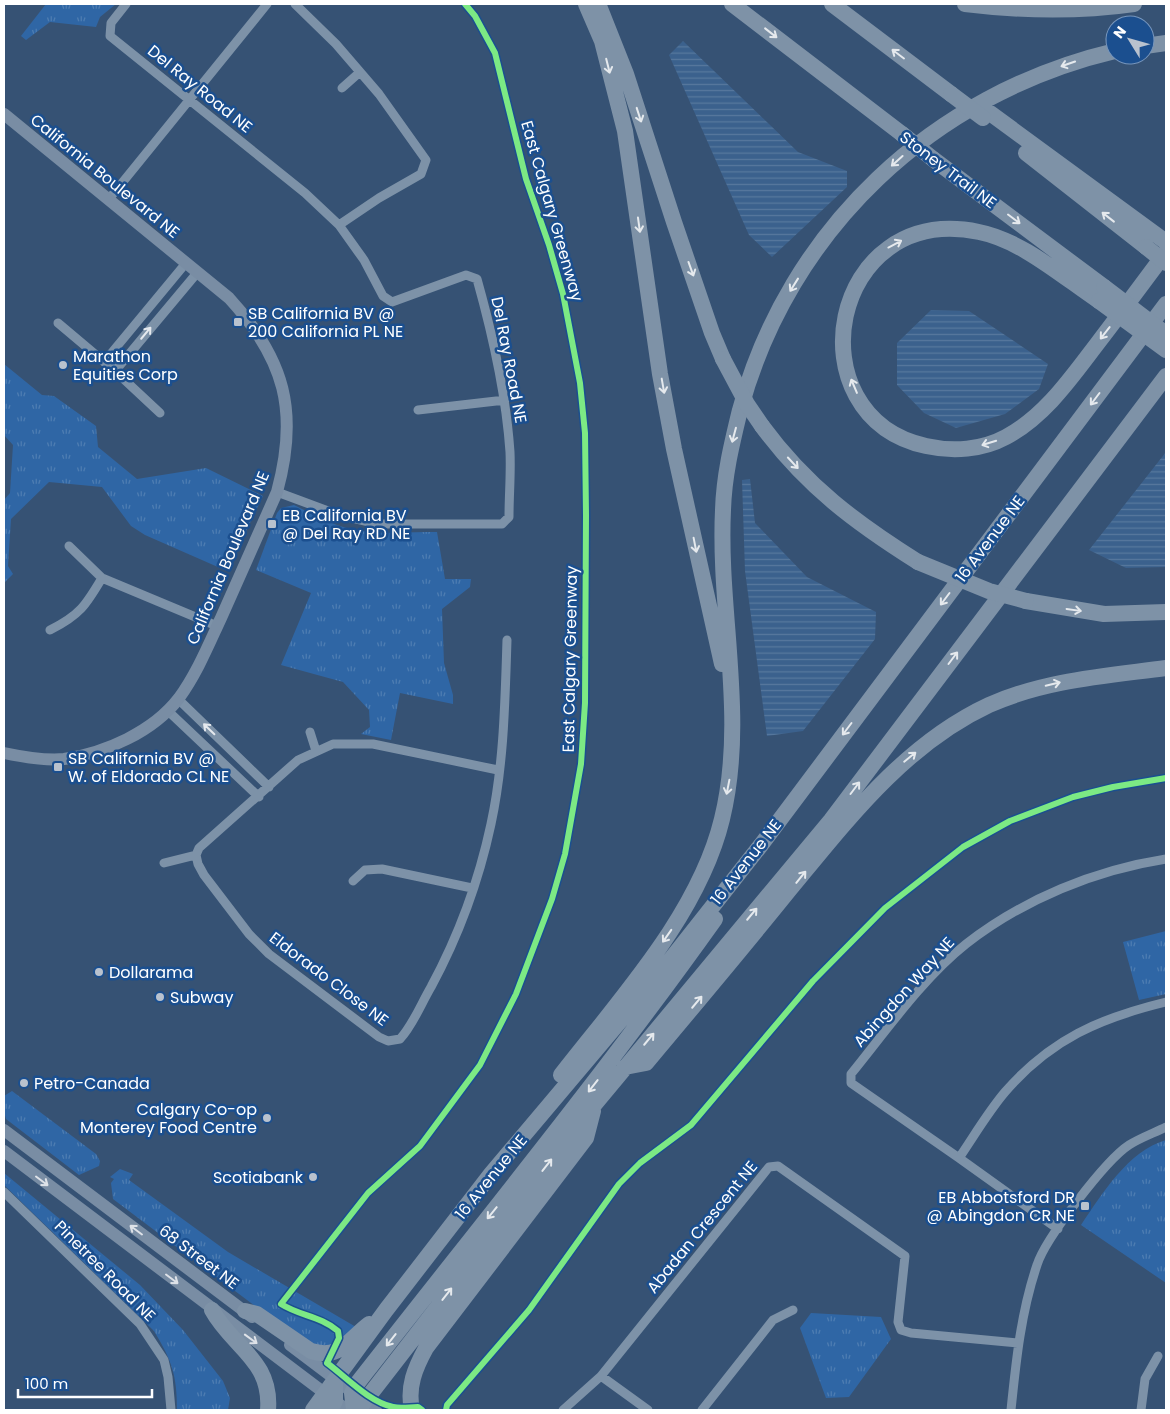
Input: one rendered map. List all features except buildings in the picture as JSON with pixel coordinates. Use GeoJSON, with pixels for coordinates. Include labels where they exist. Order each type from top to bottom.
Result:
{"type":"FeatureCollection","features":[{"type":"Feature","properties":{"kind":"highway"},"geometry":{"type":"LineString","coordinates":[[586,4],[602,41],[625,131],[660,374],[700,569],[727,684],[733,739]]}},
{"type":"Feature","properties":{"kind":"highway"},"geometry":{"type":"LineString","coordinates":[[598,4],[626,74],[712,333],[742,395],[762,426],[790,460],[840,510],[873,534],[918,562],[988,591],[1026,601],[1104,614],[1166,612]]}},
{"type":"Feature","properties":{"kind":"highway","name":"Stoney Trail NE"},"geometry":{"type":"LineString","coordinates":[[732,4],[902,134],[1102,294],[1166,334]]}},
{"type":"Feature","properties":{"kind":"highway"},"geometry":{"type":"LineString","coordinates":[[832,4],[928,76],[955,92],[1156,241],[1166,263]]}},
{"type":"Feature","properties":{"kind":"highway"},"geometry":{"type":"LineString","coordinates":[[965,4],[1020,9],[1074,10],[1134,4]]}},
{"type":"Feature","properties":{"kind":"highway"},"geometry":{"type":"LineString","coordinates":[[524,1135],[544,1098],[629,987],[687,906],[707,866],[722,821],[730,776],[733,739],[732,684],[723,544],[725,479],[732,441],[756,357],[781,306],[819,245],[852,204],[909,150],[944,124],[1007,88],[1079,60],[1105,54]]}},
{"type":"Feature","properties":{"kind":"highway"},"geometry":{"type":"LineString","coordinates":[[1166,252],[1056,395],[1020,428],[989,444],[958,450],[942,450],[902,439],[869,413],[859,398],[844,360],[842,342],[844,315],[860,277],[870,264],[887,248],[921,233],[953,228],[997,237],[1017,246],[1102,294],[1166,350]]}},
{"type":"Feature","properties":{"kind":"highway","name":"16 Avenue NE"},"geometry":{"type":"LineString","coordinates":[[335,1380],[386,1310],[524,1135],[653,982],[761,845],[1166,304]]}},
{"type":"Feature","properties":{"kind":"highway"},"geometry":{"type":"LineString","coordinates":[[361,1405],[595,1104],[831,820],[1160,390],[1166,376]]}},
{"type":"Feature","properties":{"kind":"highway"},"geometry":{"type":"LineString","coordinates":[[625,1067],[646,1063],[841,828],[891,772],[943,731],[990,705],[1052,683],[1166,668]]}},
{"type":"Feature","properties":{"kind":"highway"},"geometry":{"type":"LineString","coordinates":[[361,1405],[386,1346],[639,1026],[727,904],[761,845]]}},
{"type":"Feature","properties":{"kind":"highway"},"geometry":{"type":"LineString","coordinates":[[412,1410],[410,1400],[411,1384],[426,1348],[586,1138],[595,1104]]}},
{"type":"Feature","properties":{"kind":"highway"},"geometry":{"type":"LineString","coordinates":[[212,1310],[220,1324],[249,1352],[260,1368],[267,1393],[268,1410]]}},
{"type":"Feature","properties":{"kind":"highway"},"geometry":{"type":"LineString","coordinates":[[245,1311],[257,1314],[311,1351],[332,1354],[343,1348],[386,1310]]}},
{"type":"Feature","properties":{"kind":"highway"},"geometry":{"type":"LineString","coordinates":[[313,1410],[334,1404],[335,1380]]}},
{"type":"Feature","properties":{"kind":"street","name":"Del Ray Road NE"},"geometry":{"type":"LineString","coordinates":[[126,4],[111,23],[110,36],[305,193],[339,225],[364,260],[384,296],[392,302],[466,275],[478,279],[492,334],[505,400],[510,452],[509,517],[502,524],[378,524],[339,515],[277,492]]}},
{"type":"Feature","properties":{"kind":"street"},"geometry":{"type":"LineString","coordinates":[[109,199],[188,99],[267,4]]}},
{"type":"Feature","properties":{"kind":"street"},"geometry":{"type":"LineString","coordinates":[[295,4],[336,44],[379,94],[426,160],[422,174],[379,198],[339,225]]}},
{"type":"Feature","properties":{"kind":"street"},"geometry":{"type":"LineString","coordinates":[[342,88],[360,72]]}},
{"type":"Feature","properties":{"kind":"street","name":"California Boulevard NE"},"geometry":{"type":"LineString","coordinates":[[4,114],[229,298],[252,323],[275,366],[284,392],[287,427],[285,463],[277,492],[202,664],[178,699],[144,730],[116,744],[87,754],[63,759],[26,758],[4,753]]}},
{"type":"Feature","properties":{"kind":"street"},"geometry":{"type":"LineString","coordinates":[[104,362],[186,263]]}},
{"type":"Feature","properties":{"kind":"street"},"geometry":{"type":"LineString","coordinates":[[115,370],[197,273]]}},
{"type":"Feature","properties":{"kind":"street"},"geometry":{"type":"LineString","coordinates":[[58,323],[115,370],[160,413]]}},
{"type":"Feature","properties":{"kind":"street"},"geometry":{"type":"LineString","coordinates":[[418,410],[505,400]]}},
{"type":"Feature","properties":{"kind":"street"},"geometry":{"type":"LineString","coordinates":[[70,546],[102,578],[217,626]]}},
{"type":"Feature","properties":{"kind":"street"},"geometry":{"type":"LineString","coordinates":[[50,630],[71,620],[86,605],[102,578]]}},
{"type":"Feature","properties":{"kind":"street","name":"Eldorado Close NE"},"geometry":{"type":"LineString","coordinates":[[196,855],[204,875],[249,934],[269,954],[388,1041],[400,1039],[418,1010],[455,938],[491,824],[505,720],[506,640]]}},
{"type":"Feature","properties":{"kind":"street"},"geometry":{"type":"LineString","coordinates":[[178,699],[269,787]]}},
{"type":"Feature","properties":{"kind":"street"},"geometry":{"type":"LineString","coordinates":[[167,710],[259,797]]}},
{"type":"Feature","properties":{"kind":"street"},"geometry":{"type":"LineString","coordinates":[[310,732],[316,750]]}},
{"type":"Feature","properties":{"kind":"street"},"geometry":{"type":"LineString","coordinates":[[164,863],[196,855],[203,844],[259,797],[298,760],[316,750],[333,744],[373,744],[498,770]]}},
{"type":"Feature","properties":{"kind":"street","name":"Abingdon Way NE"},"geometry":{"type":"LineString","coordinates":[[959,1158],[851,1083],[851,1074],[932,978],[965,945],[1000,921],[1064,888],[1102,873],[1166,858]]}},
{"type":"Feature","properties":{"kind":"street"},"geometry":{"type":"LineString","coordinates":[[353,880],[365,870],[382,869],[472,888]]}},
{"type":"Feature","properties":{"kind":"street"},"geometry":{"type":"LineString","coordinates":[[1058,1229],[959,1158],[1005,1093],[1033,1064],[1070,1036],[1104,1020],[1166,1002]]}},
{"type":"Feature","properties":{"kind":"street"},"geometry":{"type":"LineString","coordinates":[[1011,1410],[1018,1343],[1037,1263],[1058,1229],[1094,1180],[1128,1146],[1166,1127]]}},
{"type":"Feature","properties":{"kind":"street","name":"68 Street NE"},"geometry":{"type":"LineString","coordinates":[[4,1130],[335,1380],[361,1405]]}},
{"type":"Feature","properties":{"kind":"street","name":"68 Street NE"},"geometry":{"type":"LineString","coordinates":[[4,1152],[334,1404]]}},
{"type":"Feature","properties":{"kind":"street","name":"Abadan Crescent NE"},"geometry":{"type":"LineString","coordinates":[[602,1376],[769,1167],[778,1166],[905,1256],[898,1322],[901,1330],[911,1333],[1018,1343]]}},
{"type":"Feature","properties":{"kind":"street","name":"Pinetree Road NE"},"geometry":{"type":"LineString","coordinates":[[4,1192],[140,1324],[164,1360],[168,1377],[171,1410]]}},
{"type":"Feature","properties":{"kind":"street"},"geometry":{"type":"LineString","coordinates":[[702,1410],[773,1320],[793,1310]]}},
{"type":"Feature","properties":{"kind":"street"},"geometry":{"type":"LineString","coordinates":[[1142,1410],[1145,1378],[1158,1356]]}},
{"type":"Feature","properties":{"kind":"street"},"geometry":{"type":"LineString","coordinates":[[563,1410],[602,1376],[648,1410]]}},
{"type":"Feature","properties":{"kind":"green space"},"geometry":{"type":"Polygon","coordinates":[[[46,4],[116,4],[100,17],[96,27],[50,22],[26,40],[21,36],[46,4]]]}},
{"type":"Feature","properties":{"kind":"green space"},"geometry":{"type":"Polygon","coordinates":[[[4,364],[42,395],[54,396],[96,426],[98,447],[137,479],[206,468],[263,496],[227,571],[145,535],[131,526],[102,487],[49,482],[11,519],[8,566],[13,574],[4,583],[4,500],[10,493],[13,445],[4,435],[4,364]]]}},
{"type":"Feature","properties":{"kind":"green space"},"geometry":{"type":"Polygon","coordinates":[[[294,505],[331,523],[361,531],[387,533],[437,532],[445,579],[471,579],[470,587],[442,609],[444,663],[453,695],[453,704],[400,693],[391,740],[361,734],[370,727],[369,710],[343,682],[281,665],[311,593],[256,570],[277,513],[281,508],[294,505]]]}},
{"type":"Feature","properties":{"kind":"green space"},"geometry":{"type":"Polygon","coordinates":[[[1166,931],[1166,994],[1139,1000],[1123,942],[1166,931]]]}},
{"type":"Feature","properties":{"kind":"green space"},"geometry":{"type":"Polygon","coordinates":[[[12,1091],[96,1154],[100,1161],[99,1166],[79,1175],[6,1119],[4,1096],[12,1091]]]}},
{"type":"Feature","properties":{"kind":"green space"},"geometry":{"type":"Polygon","coordinates":[[[1166,1140],[1166,1283],[1081,1225],[1107,1187],[1128,1164],[1152,1146],[1166,1140]]]}},
{"type":"Feature","properties":{"kind":"green space"},"geometry":{"type":"Polygon","coordinates":[[[120,1169],[133,1174],[129,1180],[228,1252],[356,1327],[342,1341],[331,1347],[319,1346],[300,1340],[113,1199],[111,1183],[114,1179],[110,1177],[120,1169]]]}},
{"type":"Feature","properties":{"kind":"green space"},"geometry":{"type":"Polygon","coordinates":[[[4,1173],[140,1285],[183,1330],[223,1381],[230,1398],[228,1410],[177,1410],[176,1387],[172,1369],[154,1331],[4,1185],[4,1173]]]}},
{"type":"Feature","properties":{"kind":"green space"},"geometry":{"type":"Polygon","coordinates":[[[811,1313],[881,1317],[891,1339],[849,1397],[826,1398],[800,1328],[811,1313]]]}},
{"type":"Feature","properties":{"kind":"shaded area"},"geometry":{"type":"Polygon","coordinates":[[[683,41],[798,152],[847,171],[847,187],[772,257],[749,235],[669,55],[683,41]]]}},
{"type":"Feature","properties":{"kind":"shaded area"},"geometry":{"type":"Polygon","coordinates":[[[931,310],[969,311],[1048,364],[1039,389],[1005,414],[956,428],[924,413],[897,385],[897,343],[931,310]]]}},
{"type":"Feature","properties":{"kind":"shaded area"},"geometry":{"type":"Polygon","coordinates":[[[1166,452],[1166,567],[1126,568],[1089,550],[1166,452]]]}},
{"type":"Feature","properties":{"kind":"shaded area"},"geometry":{"type":"Polygon","coordinates":[[[750,479],[755,523],[807,577],[876,612],[875,639],[803,731],[767,736],[745,571],[742,480],[750,479]]]}},
{"type":"Feature","properties":{"kind":"cycle path","name":"East Calgary Greenway"},"geometry":{"type":"LineString","coordinates":[[422,1410],[418,1407],[393,1407],[367,1395],[327,1363],[339,1338],[338,1331],[324,1322],[281,1304],[368,1193],[420,1146],[480,1065],[516,994],[552,899],[565,854],[581,764],[585,703],[586,515],[585,433],[580,383],[563,294],[549,245],[526,179],[495,53],[475,16],[465,4]]}},
{"type":"Feature","properties":{"kind":"cycle path"},"geometry":{"type":"LineString","coordinates":[[446,1410],[447,1405],[529,1310],[619,1184],[640,1163],[691,1125],[813,981],[885,908],[963,847],[1010,821],[1073,797],[1113,787],[1166,778]]}},
{"type":"Feature","properties":{"kind":"place","name":"SB California BV @ 200 California PL NE"},"geometry":{"type":"Point","coordinates":[238,322]}},
{"type":"Feature","properties":{"kind":"place","name":"Marathon Equities Corp"},"geometry":{"type":"Point","coordinates":[63,365]}},
{"type":"Feature","properties":{"kind":"place","name":"EB California BV @ Del Ray RD NE"},"geometry":{"type":"Point","coordinates":[272,524]}},
{"type":"Feature","properties":{"kind":"place","name":"SB California BV @ W. of Eldorado CL NE"},"geometry":{"type":"Point","coordinates":[58,767]}},
{"type":"Feature","properties":{"kind":"place","name":"Dollarama"},"geometry":{"type":"Point","coordinates":[99,972]}},
{"type":"Feature","properties":{"kind":"place","name":"Subway"},"geometry":{"type":"Point","coordinates":[160,997]}},
{"type":"Feature","properties":{"kind":"place","name":"Petro-Canada"},"geometry":{"type":"Point","coordinates":[24,1083]}},
{"type":"Feature","properties":{"kind":"place","name":"Calgary Co-op Monterey Food Centre"},"geometry":{"type":"Point","coordinates":[267,1118]}},
{"type":"Feature","properties":{"kind":"place","name":"Scotiabank"},"geometry":{"type":"Point","coordinates":[313,1177]}},
{"type":"Feature","properties":{"kind":"place","name":"EB Abbotsford DR @ Abingdon CR NE"},"geometry":{"type":"Point","coordinates":[1085,1206]}}]}
